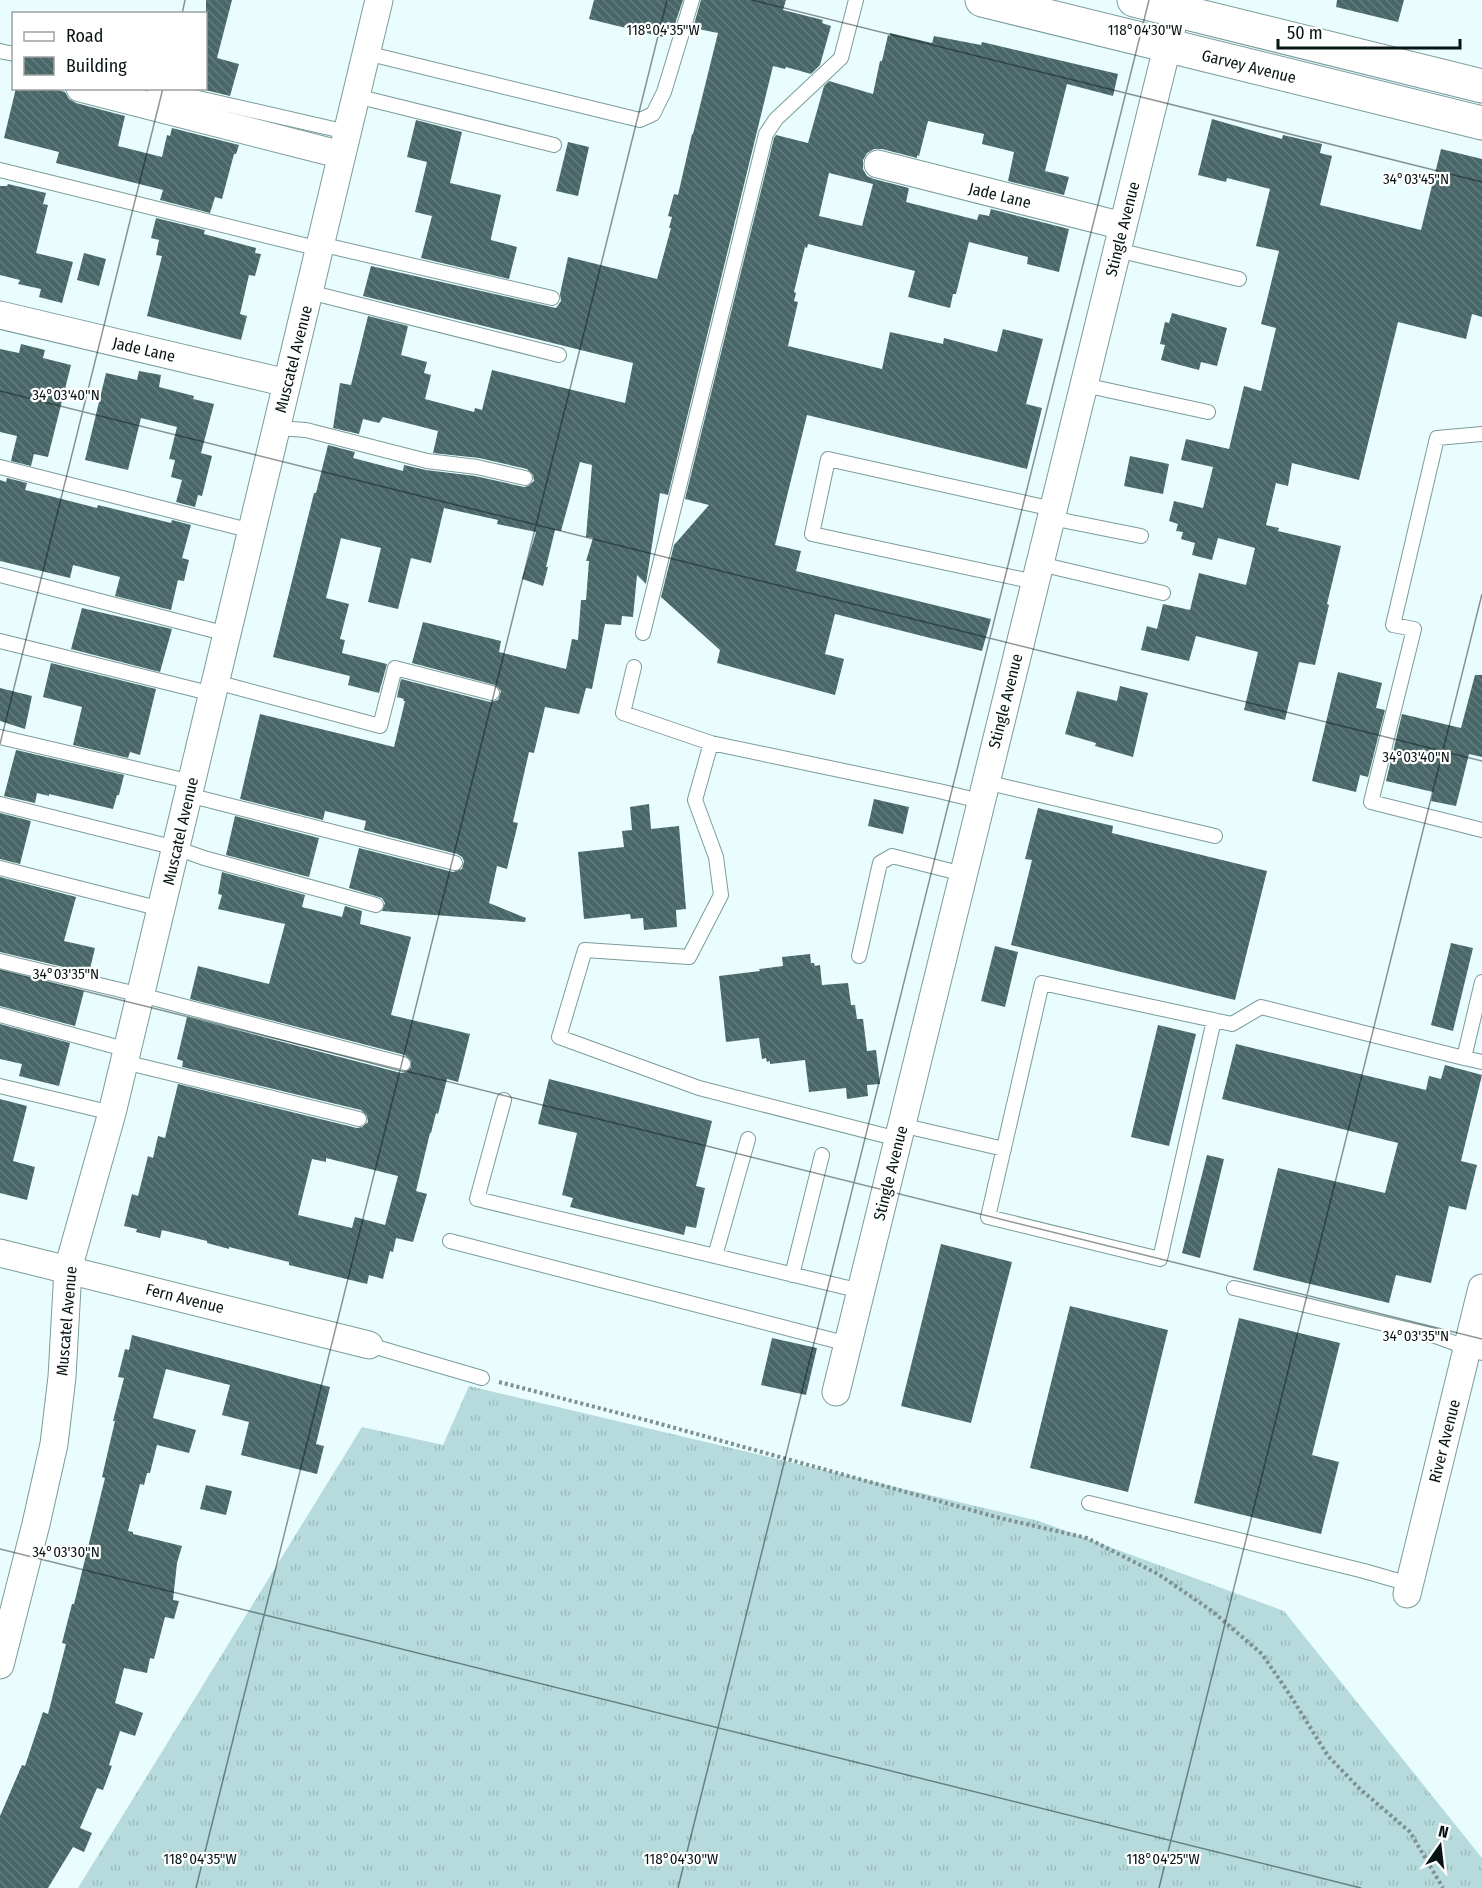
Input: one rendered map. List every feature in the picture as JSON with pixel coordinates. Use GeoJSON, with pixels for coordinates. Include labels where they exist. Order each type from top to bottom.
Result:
{"type":"FeatureCollection","features":[{"type":"Feature","properties":{"kind":"main road","name":"Garvey Avenue"},"geometry":{"type":"LineString","coordinates":[[982,0],[1482,123]]}},
{"type":"Feature","properties":{"kind":"main road"},"geometry":{"type":"LineString","coordinates":[[1134,0],[1482,86]]}},
{"type":"Feature","properties":{"kind":"street","name":"Muscatel Avenue"},"geometry":{"type":"LineString","coordinates":[[0,1665],[54,1444],[62,1377],[68,1269],[112,1113],[141,995],[379,0]]}},
{"type":"Feature","properties":{"kind":"street","name":"Stingle Avenue"},"geometry":{"type":"LineString","coordinates":[[836,1392],[1176,10]]}},
{"type":"Feature","properties":{"kind":"street"},"geometry":{"type":"LineString","coordinates":[[89,90],[344,144]]}},
{"type":"Feature","properties":{"kind":"street","name":"Jade Lane"},"geometry":{"type":"LineString","coordinates":[[878,164],[1120,238]]}},
{"type":"Feature","properties":{"kind":"street","name":"Jade Lane"},"geometry":{"type":"LineString","coordinates":[[0,315],[287,382]]}},
{"type":"Feature","properties":{"kind":"street","name":"Fern Avenue"},"geometry":{"type":"LineString","coordinates":[[0,1253],[369,1345]]}},
{"type":"Feature","properties":{"kind":"street","name":"River Avenue"},"geometry":{"type":"LineString","coordinates":[[1408,1589],[1474,1351],[1482,1288]]}},
{"type":"Feature","properties":{"kind":"lane"},"geometry":{"type":"LineString","coordinates":[[366,53],[640,120],[653,114],[664,92],[692,0]]}},
{"type":"Feature","properties":{"kind":"lane"},"geometry":{"type":"LineString","coordinates":[[643,633],[766,134],[776,119],[841,58],[856,0]]}},
{"type":"Feature","properties":{"kind":"lane"},"geometry":{"type":"LineString","coordinates":[[161,90],[344,144]]}},
{"type":"Feature","properties":{"kind":"lane"},"geometry":{"type":"LineString","coordinates":[[356,96],[554,145]]}},
{"type":"Feature","properties":{"kind":"lane"},"geometry":{"type":"LineString","coordinates":[[0,170],[552,298]]}},
{"type":"Feature","properties":{"kind":"lane"},"geometry":{"type":"LineString","coordinates":[[1120,238],[1239,279]]}},
{"type":"Feature","properties":{"kind":"lane"},"geometry":{"type":"LineString","coordinates":[[309,292],[559,355]]}},
{"type":"Feature","properties":{"kind":"lane"},"geometry":{"type":"LineString","coordinates":[[1084,384],[1208,412]]}},
{"type":"Feature","properties":{"kind":"lane"},"geometry":{"type":"LineString","coordinates":[[276,428],[306,430],[427,461],[477,467],[525,478]]}},
{"type":"Feature","properties":{"kind":"lane"},"geometry":{"type":"LineString","coordinates":[[1482,434],[1437,438],[1393,625],[1414,629],[1371,802],[1482,830]]}},
{"type":"Feature","properties":{"kind":"lane"},"geometry":{"type":"LineString","coordinates":[[1141,536],[828,459],[812,534],[1163,592]]}},
{"type":"Feature","properties":{"kind":"lane"},"geometry":{"type":"LineString","coordinates":[[0,467],[252,531]]}},
{"type":"Feature","properties":{"kind":"lane"},"geometry":{"type":"LineString","coordinates":[[0,575],[227,634]]}},
{"type":"Feature","properties":{"kind":"lane"},"geometry":{"type":"LineString","coordinates":[[0,641],[380,726],[395,668],[492,693]]}},
{"type":"Feature","properties":{"kind":"lane"},"geometry":{"type":"LineString","coordinates":[[634,667],[623,713],[711,743],[939,790],[983,792],[1215,836]]}},
{"type":"Feature","properties":{"kind":"lane"},"geometry":{"type":"LineString","coordinates":[[0,737],[455,863]]}},
{"type":"Feature","properties":{"kind":"lane"},"geometry":{"type":"LineString","coordinates":[[711,743],[694,800],[716,857],[721,895],[689,957],[585,950],[559,1037],[699,1088],[900,1132],[1004,1149]]}},
{"type":"Feature","properties":{"kind":"lane"},"geometry":{"type":"LineString","coordinates":[[0,804],[176,848],[204,858],[376,905]]}},
{"type":"Feature","properties":{"kind":"lane"},"geometry":{"type":"LineString","coordinates":[[859,956],[880,863],[892,856],[963,874]]}},
{"type":"Feature","properties":{"kind":"lane"},"geometry":{"type":"LineString","coordinates":[[0,868],[161,909]]}},
{"type":"Feature","properties":{"kind":"lane"},"geometry":{"type":"LineString","coordinates":[[0,961],[141,995],[403,1064]]}},
{"type":"Feature","properties":{"kind":"lane"},"geometry":{"type":"LineString","coordinates":[[1464,1058],[1482,982]]}},
{"type":"Feature","properties":{"kind":"lane"},"geometry":{"type":"LineString","coordinates":[[1214,1020],[1160,1259],[988,1217],[1042,983],[1214,1020],[1232,1024],[1261,1007],[1482,1062]]}},
{"type":"Feature","properties":{"kind":"lane"},"geometry":{"type":"LineString","coordinates":[[0,1015],[126,1056],[359,1119]]}},
{"type":"Feature","properties":{"kind":"lane"},"geometry":{"type":"LineString","coordinates":[[0,1086],[112,1113]]}},
{"type":"Feature","properties":{"kind":"lane"},"geometry":{"type":"LineString","coordinates":[[504,1100],[477,1199],[861,1291]]}},
{"type":"Feature","properties":{"kind":"lane"},"geometry":{"type":"LineString","coordinates":[[715,1256],[748,1139]]}},
{"type":"Feature","properties":{"kind":"lane"},"geometry":{"type":"LineString","coordinates":[[792,1275],[822,1155]]}},
{"type":"Feature","properties":{"kind":"lane"},"geometry":{"type":"LineString","coordinates":[[450,1241],[848,1344]]}},
{"type":"Feature","properties":{"kind":"lane"},"geometry":{"type":"LineString","coordinates":[[1234,1288],[1435,1336],[1474,1351]]}},
{"type":"Feature","properties":{"kind":"lane"},"geometry":{"type":"LineString","coordinates":[[369,1345],[482,1378]]}},
{"type":"Feature","properties":{"kind":"lane"},"geometry":{"type":"LineString","coordinates":[[1089,1503],[1364,1571],[1408,1589]]}},
{"type":"Feature","properties":{"kind":"path"},"geometry":{"type":"LineString","coordinates":[[482,1378],[657,1423],[1000,1518],[1087,1538],[1158,1574],[1212,1611],[1263,1654],[1328,1756],[1359,1788],[1410,1832],[1443,1888]]}},
{"type":"Feature","properties":{"kind":"green space"},"geometry":{"type":"Polygon","coordinates":[[[469,1386],[1039,1521],[1284,1611],[1482,1858],[1482,1888],[78,1888],[362,1427],[443,1445],[469,1386]]]}},
{"type":"Feature","properties":{"kind":"building"},"geometry":{"type":"Polygon","coordinates":[[[206,0],[232,0],[217,58],[239,64],[230,96],[205,90],[206,0]]]}},
{"type":"Feature","properties":{"kind":"building"},"geometry":{"type":"Polygon","coordinates":[[[594,0],[683,0],[675,24],[667,22],[663,37],[589,19],[594,0]]]}},
{"type":"Feature","properties":{"kind":"building"},"geometry":{"type":"Polygon","coordinates":[[[701,0],[786,0],[783,10],[823,20],[822,23],[831,26],[820,65],[811,74],[773,66],[668,495],[660,493],[646,584],[637,575],[633,617],[622,616],[621,625],[605,624],[592,689],[586,688],[579,714],[545,707],[534,753],[529,752],[513,822],[518,823],[507,869],[497,866],[489,903],[526,918],[525,922],[382,911],[385,903],[382,898],[349,888],[359,848],[453,872],[462,869],[464,861],[462,857],[364,830],[366,821],[325,811],[323,820],[240,799],[260,714],[394,747],[405,701],[397,697],[401,679],[490,702],[498,700],[501,691],[495,685],[412,663],[423,622],[501,641],[499,652],[566,669],[572,639],[578,640],[581,600],[586,600],[589,561],[586,561],[593,538],[586,537],[592,465],[580,462],[561,531],[555,530],[543,586],[522,579],[536,532],[497,524],[498,520],[444,508],[431,563],[411,558],[398,609],[368,602],[381,548],[341,538],[326,598],[349,604],[340,639],[345,640],[342,653],[387,664],[379,693],[348,685],[350,676],[273,657],[328,445],[355,452],[353,458],[403,471],[404,465],[475,476],[524,487],[534,481],[533,475],[527,469],[479,458],[433,453],[438,431],[383,417],[379,423],[363,419],[359,434],[333,428],[340,383],[351,385],[368,316],[408,326],[401,355],[427,362],[424,373],[431,375],[425,399],[474,412],[475,408],[482,410],[492,370],[625,403],[633,363],[363,296],[371,266],[556,308],[561,301],[560,294],[568,257],[657,279],[671,228],[669,228],[672,217],[668,216],[674,194],[678,195],[718,33],[693,28],[701,0]]]}},
{"type":"Feature","properties":{"kind":"building"},"geometry":{"type":"Polygon","coordinates":[[[1337,0],[1404,0],[1398,22],[1336,7],[1337,0]]]}},
{"type":"Feature","properties":{"kind":"building"},"geometry":{"type":"Polygon","coordinates":[[[890,33],[932,43],[934,36],[981,45],[982,42],[1118,74],[1113,96],[1067,84],[1045,171],[1069,177],[1064,195],[1008,181],[1014,152],[982,144],[984,134],[928,121],[917,158],[874,149],[867,153],[863,160],[863,169],[867,176],[909,188],[906,202],[977,220],[979,214],[989,216],[991,209],[1069,229],[1059,272],[1027,264],[1028,257],[969,242],[956,294],[953,294],[950,308],[908,297],[915,271],[808,244],[807,248],[805,247],[794,292],[796,293],[794,301],[798,302],[788,346],[882,369],[890,332],[943,344],[944,338],[997,352],[1003,329],[1043,339],[1026,404],[1042,408],[1027,469],[807,415],[775,545],[801,551],[796,571],[991,619],[982,651],[835,614],[825,654],[844,659],[835,695],[717,663],[720,650],[661,597],[674,545],[709,505],[685,499],[774,138],[776,135],[808,143],[824,86],[829,81],[873,94],[880,61],[882,61],[888,35],[890,36],[890,33]],[[829,173],[819,216],[862,226],[873,184],[829,173]]]}},
{"type":"Feature","properties":{"kind":"building"},"geometry":{"type":"Polygon","coordinates":[[[16,90],[58,90],[65,92],[69,99],[76,103],[125,116],[118,146],[162,157],[167,135],[170,136],[172,128],[239,145],[234,154],[222,199],[215,197],[210,213],[160,200],[163,190],[56,163],[59,152],[4,138],[16,90]]]}},
{"type":"Feature","properties":{"kind":"building"},"geometry":{"type":"Polygon","coordinates":[[[1212,119],[1282,139],[1283,135],[1322,144],[1320,153],[1332,156],[1320,205],[1421,230],[1441,149],[1482,159],[1482,317],[1472,314],[1466,339],[1398,322],[1359,480],[1292,463],[1288,486],[1276,483],[1266,525],[1279,528],[1278,531],[1341,546],[1315,665],[1299,662],[1285,720],[1244,710],[1258,652],[1196,636],[1189,661],[1141,650],[1147,626],[1157,629],[1163,604],[1190,610],[1199,573],[1246,585],[1255,548],[1218,538],[1212,560],[1192,555],[1195,543],[1181,539],[1183,532],[1176,531],[1178,524],[1169,521],[1174,501],[1203,508],[1213,467],[1181,460],[1186,439],[1229,449],[1244,386],[1261,391],[1276,328],[1261,324],[1279,251],[1256,246],[1270,189],[1227,178],[1226,182],[1198,175],[1212,119]]]}},
{"type":"Feature","properties":{"kind":"building"},"geometry":{"type":"Polygon","coordinates":[[[416,120],[462,132],[450,183],[501,195],[491,240],[517,247],[509,279],[421,258],[432,216],[415,212],[427,162],[407,157],[416,120]]]}},
{"type":"Feature","properties":{"kind":"building"},"geometry":{"type":"Polygon","coordinates":[[[568,142],[589,147],[578,196],[556,191],[568,142]]]}},
{"type":"Feature","properties":{"kind":"building"},"geometry":{"type":"Polygon","coordinates":[[[8,184],[46,193],[43,204],[48,205],[36,253],[73,262],[62,303],[39,297],[41,289],[18,284],[20,280],[0,275],[0,186],[8,184]]]}},
{"type":"Feature","properties":{"kind":"building"},"geometry":{"type":"Polygon","coordinates":[[[156,218],[205,230],[204,234],[256,248],[255,253],[261,254],[255,276],[249,275],[240,314],[247,316],[241,340],[147,316],[162,256],[156,255],[159,240],[151,238],[156,218]]]}},
{"type":"Feature","properties":{"kind":"building"},"geometry":{"type":"Polygon","coordinates":[[[84,253],[106,259],[99,286],[77,280],[84,253]]]}},
{"type":"Feature","properties":{"kind":"building"},"geometry":{"type":"Polygon","coordinates":[[[1172,313],[1227,328],[1217,366],[1201,362],[1199,370],[1161,360],[1165,345],[1160,344],[1165,322],[1169,323],[1172,313]]]}},
{"type":"Feature","properties":{"kind":"building"},"geometry":{"type":"Polygon","coordinates":[[[21,344],[45,350],[43,358],[71,365],[48,457],[34,454],[31,466],[11,461],[17,436],[0,432],[0,349],[19,353],[21,344]]]}},
{"type":"Feature","properties":{"kind":"building"},"geometry":{"type":"Polygon","coordinates":[[[139,371],[161,375],[159,387],[214,404],[201,453],[212,456],[202,496],[198,495],[195,507],[176,502],[182,480],[171,477],[175,460],[169,459],[177,427],[141,418],[128,470],[85,460],[106,373],[137,380],[139,371]]]}},
{"type":"Feature","properties":{"kind":"building"},"geometry":{"type":"Polygon","coordinates":[[[1130,456],[1169,464],[1163,494],[1124,486],[1130,456]]]}},
{"type":"Feature","properties":{"kind":"building"},"geometry":{"type":"Polygon","coordinates":[[[7,478],[27,483],[25,490],[97,508],[98,505],[171,523],[172,520],[191,525],[182,558],[189,560],[184,581],[178,580],[171,610],[115,596],[120,577],[73,565],[70,578],[0,561],[0,480],[6,482],[7,478]]]}},
{"type":"Feature","properties":{"kind":"building"},"geometry":{"type":"Polygon","coordinates":[[[82,608],[172,629],[160,672],[71,649],[82,608]]]}},
{"type":"Feature","properties":{"kind":"building"},"geometry":{"type":"Polygon","coordinates":[[[51,663],[156,689],[140,755],[130,752],[128,758],[73,745],[82,707],[43,697],[51,663]]]}},
{"type":"Feature","properties":{"kind":"building"},"geometry":{"type":"Polygon","coordinates":[[[1338,672],[1382,683],[1376,708],[1385,710],[1368,777],[1360,775],[1356,792],[1312,781],[1338,672]]]}},
{"type":"Feature","properties":{"kind":"building"},"geometry":{"type":"Polygon","coordinates":[[[1475,675],[1482,675],[1482,757],[1469,754],[1456,806],[1431,801],[1433,792],[1386,781],[1402,714],[1461,728],[1475,675]]]}},
{"type":"Feature","properties":{"kind":"building"},"geometry":{"type":"Polygon","coordinates":[[[1120,686],[1148,693],[1133,757],[1065,734],[1077,691],[1117,701],[1120,686]]]}},
{"type":"Feature","properties":{"kind":"building"},"geometry":{"type":"Polygon","coordinates":[[[0,688],[32,696],[25,729],[0,721],[0,688]]]}},
{"type":"Feature","properties":{"kind":"building"},"geometry":{"type":"Polygon","coordinates":[[[16,750],[124,775],[113,809],[49,794],[49,796],[37,793],[35,803],[4,796],[16,750]]]}},
{"type":"Feature","properties":{"kind":"building"},"geometry":{"type":"Polygon","coordinates":[[[874,799],[909,807],[903,834],[868,826],[874,799]]]}},
{"type":"Feature","properties":{"kind":"building"},"geometry":{"type":"Polygon","coordinates":[[[649,804],[651,829],[679,826],[686,909],[676,910],[677,927],[644,930],[643,918],[631,919],[630,914],[584,919],[578,852],[624,847],[622,831],[632,830],[630,807],[649,804]]]}},
{"type":"Feature","properties":{"kind":"building"},"geometry":{"type":"Polygon","coordinates":[[[1038,808],[1113,826],[1112,833],[1267,871],[1235,1000],[1011,945],[1032,860],[1025,859],[1038,808]]]}},
{"type":"Feature","properties":{"kind":"building"},"geometry":{"type":"Polygon","coordinates":[[[0,813],[31,821],[20,864],[0,859],[0,813]]]}},
{"type":"Feature","properties":{"kind":"building"},"geometry":{"type":"Polygon","coordinates":[[[235,816],[319,838],[309,877],[226,855],[235,816]]]}},
{"type":"Feature","properties":{"kind":"building"},"geometry":{"type":"Polygon","coordinates":[[[222,872],[305,895],[302,907],[342,917],[345,906],[362,911],[360,924],[411,937],[391,1015],[470,1034],[458,1082],[447,1079],[438,1114],[436,1113],[430,1133],[416,1191],[427,1194],[413,1242],[396,1238],[383,1279],[369,1275],[367,1284],[162,1230],[160,1238],[136,1232],[137,1229],[124,1226],[132,1194],[138,1196],[148,1156],[153,1158],[158,1136],[165,1138],[178,1084],[357,1128],[368,1122],[367,1116],[361,1110],[182,1067],[183,1061],[177,1059],[187,1017],[401,1073],[411,1067],[411,1061],[405,1055],[190,999],[198,966],[269,984],[285,924],[218,909],[222,895],[218,894],[222,872]],[[326,1158],[326,1162],[312,1159],[298,1215],[352,1228],[355,1217],[385,1225],[398,1176],[326,1158]]]}},
{"type":"Feature","properties":{"kind":"building"},"geometry":{"type":"Polygon","coordinates":[[[0,877],[76,897],[64,941],[95,948],[89,973],[0,952],[0,877]]]}},
{"type":"Feature","properties":{"kind":"building"},"geometry":{"type":"Polygon","coordinates":[[[1451,943],[1473,948],[1453,1031],[1431,1025],[1451,943]]]}},
{"type":"Feature","properties":{"kind":"building"},"geometry":{"type":"Polygon","coordinates":[[[995,946],[1018,952],[1005,1007],[981,1001],[995,946]]]}},
{"type":"Feature","properties":{"kind":"building"},"geometry":{"type":"Polygon","coordinates":[[[810,954],[811,963],[815,966],[820,965],[822,985],[848,983],[851,1005],[855,1005],[857,1019],[863,1019],[867,1051],[876,1050],[880,1084],[867,1085],[868,1096],[847,1099],[846,1088],[809,1092],[805,1060],[770,1064],[766,1058],[762,1059],[759,1038],[726,1042],[719,976],[783,966],[782,957],[810,954]]]}},
{"type":"Feature","properties":{"kind":"building"},"geometry":{"type":"Polygon","coordinates":[[[0,970],[84,991],[75,1026],[0,1006],[0,970]]]}},
{"type":"Feature","properties":{"kind":"building"},"geometry":{"type":"Polygon","coordinates":[[[0,1024],[70,1043],[59,1086],[19,1076],[22,1064],[0,1059],[0,1024]]]}},
{"type":"Feature","properties":{"kind":"building"},"geometry":{"type":"Polygon","coordinates":[[[1158,1025],[1196,1034],[1169,1146],[1131,1137],[1158,1025]]]}},
{"type":"Feature","properties":{"kind":"building"},"geometry":{"type":"Polygon","coordinates":[[[1236,1044],[1426,1090],[1429,1076],[1441,1079],[1445,1065],[1482,1075],[1461,1161],[1477,1165],[1466,1210],[1449,1206],[1431,1283],[1396,1275],[1389,1303],[1253,1270],[1278,1168],[1385,1193],[1398,1143],[1222,1099],[1236,1044]]]}},
{"type":"Feature","properties":{"kind":"building"},"geometry":{"type":"Polygon","coordinates":[[[549,1079],[712,1121],[696,1186],[705,1188],[696,1228],[686,1226],[684,1235],[570,1207],[573,1198],[562,1195],[577,1133],[538,1124],[549,1079]]]}},
{"type":"Feature","properties":{"kind":"building"},"geometry":{"type":"Polygon","coordinates":[[[0,1099],[27,1106],[13,1161],[35,1167],[27,1200],[0,1193],[0,1099]]]}},
{"type":"Feature","properties":{"kind":"building"},"geometry":{"type":"Polygon","coordinates":[[[1207,1155],[1224,1159],[1200,1258],[1182,1253],[1207,1155]]]}},
{"type":"Feature","properties":{"kind":"building"},"geometry":{"type":"Polygon","coordinates":[[[941,1244],[1012,1262],[971,1423],[901,1406],[941,1244]]]}},
{"type":"Feature","properties":{"kind":"building"},"geometry":{"type":"Polygon","coordinates":[[[1070,1306],[1168,1330],[1128,1492],[1030,1468],[1070,1306]]]}},
{"type":"Feature","properties":{"kind":"building"},"geometry":{"type":"Polygon","coordinates":[[[1239,1318],[1340,1343],[1312,1455],[1339,1462],[1321,1534],[1194,1503],[1239,1318]]]}},
{"type":"Feature","properties":{"kind":"building"},"geometry":{"type":"Polygon","coordinates":[[[132,1335],[330,1387],[316,1444],[324,1446],[317,1474],[241,1455],[249,1422],[222,1415],[230,1385],[166,1369],[153,1418],[196,1430],[189,1453],[157,1445],[150,1473],[147,1473],[144,1485],[140,1484],[128,1531],[182,1546],[177,1563],[173,1600],[179,1601],[174,1619],[165,1617],[154,1659],[150,1658],[147,1673],[124,1668],[115,1703],[143,1713],[135,1736],[120,1731],[109,1765],[112,1766],[103,1790],[97,1788],[80,1828],[92,1833],[84,1852],[73,1847],[48,1888],[0,1888],[0,1816],[22,1765],[25,1766],[43,1712],[48,1714],[66,1644],[62,1643],[105,1478],[102,1477],[124,1378],[118,1377],[125,1349],[129,1350],[132,1335]]]}},
{"type":"Feature","properties":{"kind":"building"},"geometry":{"type":"Polygon","coordinates":[[[772,1338],[817,1348],[806,1395],[761,1385],[772,1338]]]}},
{"type":"Feature","properties":{"kind":"building"},"geometry":{"type":"Polygon","coordinates":[[[206,1485],[232,1491],[226,1515],[200,1509],[206,1485]]]}}]}
